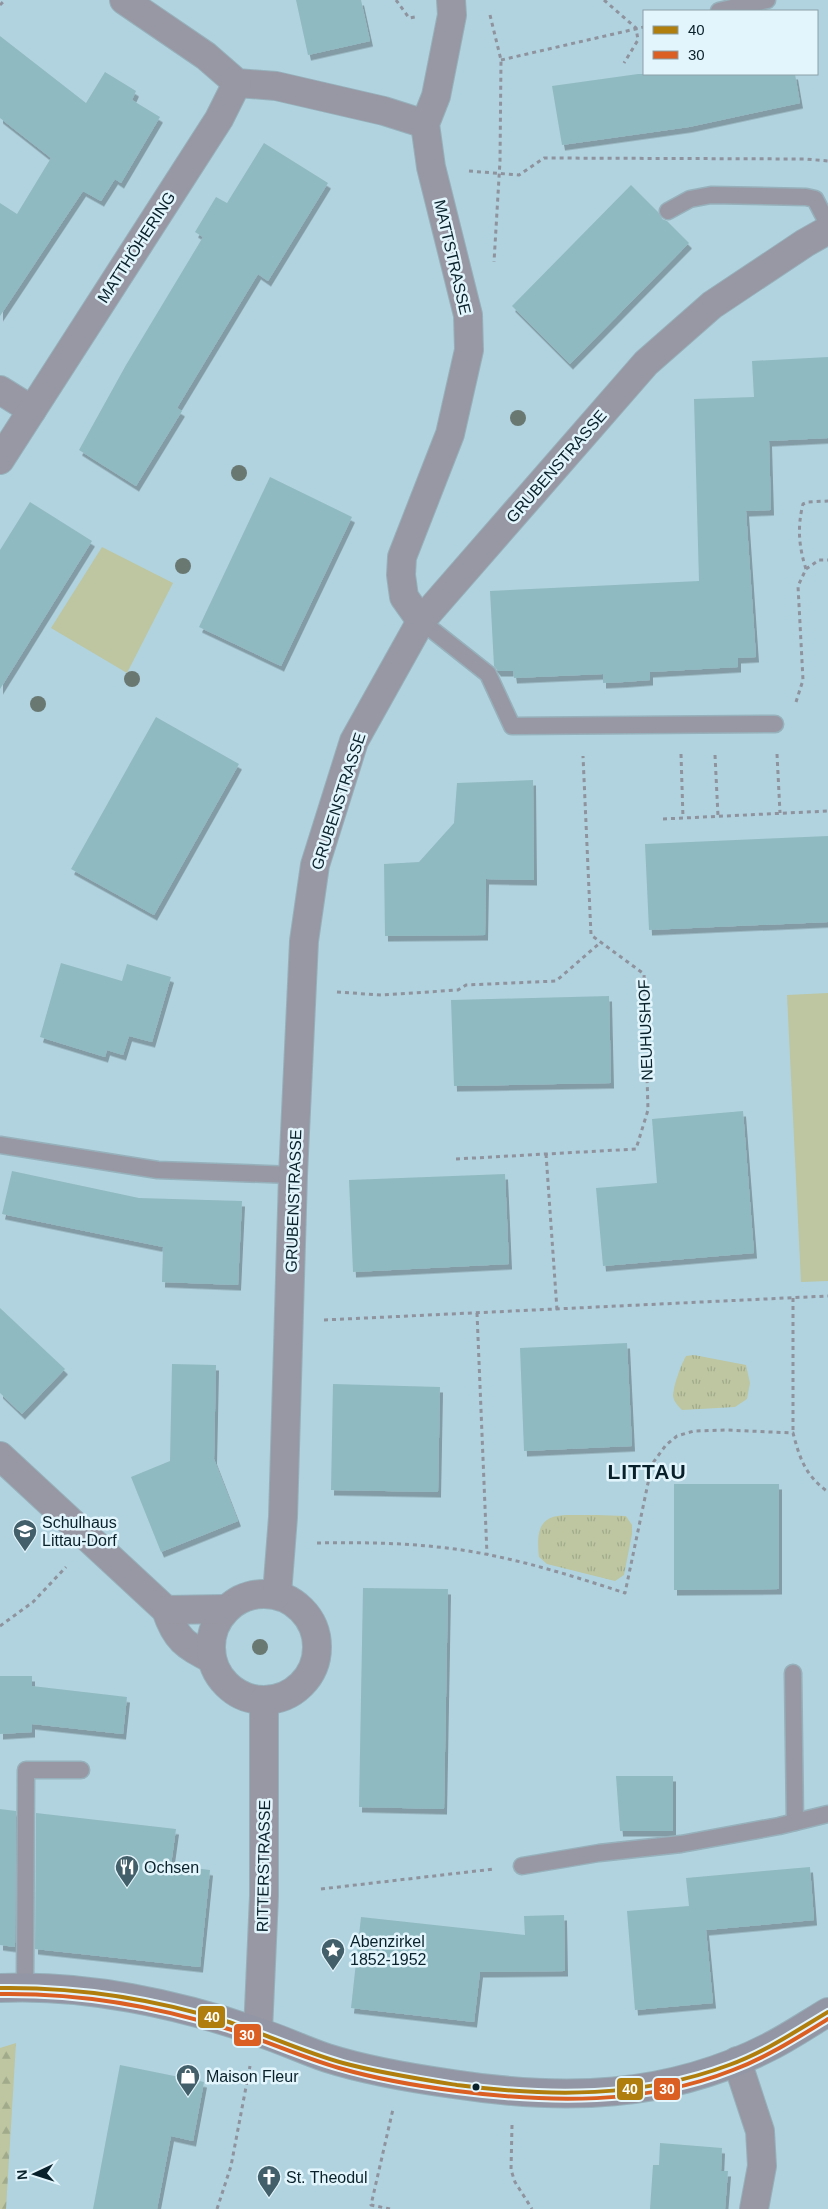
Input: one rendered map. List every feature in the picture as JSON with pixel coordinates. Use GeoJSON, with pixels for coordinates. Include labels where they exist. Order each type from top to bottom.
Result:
{"type":"FeatureCollection","features":[{"type":"Feature","properties":{"kind":"street"},"geometry":{"type":"LineString","coordinates":[[124,0],[206,56],[237,83],[276,86],[384,111],[425,124]]}},
{"type":"Feature","properties":{"kind":"street","name":"MATTSTRASSE"},"geometry":{"type":"LineString","coordinates":[[421,621],[404,597],[401,575],[402,557],[450,434],[470,350],[468,314],[431,167],[425,124],[436,96],[452,15],[451,0]]}},
{"type":"Feature","properties":{"kind":"street","name":"MATTHÖHERING"},"geometry":{"type":"LineString","coordinates":[[0,460],[218,120],[237,83]]}},
{"type":"Feature","properties":{"kind":"street","name":"GRUBENSTRASSE"},"geometry":{"type":"LineString","coordinates":[[277,1594],[283,1517],[293,1175],[300,987],[304,941],[315,865],[354,741],[421,621],[646,363],[712,304],[828,230]]}},
{"type":"Feature","properties":{"kind":"street"},"geometry":{"type":"LineString","coordinates":[[0,390],[32,410]]}},
{"type":"Feature","properties":{"kind":"street"},"geometry":{"type":"LineString","coordinates":[[0,1456],[166,1610],[173,1630],[191,1648],[212,1659]]}},
{"type":"Feature","properties":{"kind":"street"},"geometry":{"type":"LineString","coordinates":[[258,1593],[277,1594],[292,1601],[306,1612],[314,1627],[318,1644],[316,1661],[309,1677],[296,1690],[281,1698],[264,1700],[250,1698],[237,1693],[226,1684],[217,1672],[210,1646],[212,1632],[226,1609],[240,1598],[258,1593]]}},
{"type":"Feature","properties":{"kind":"street"},"geometry":{"type":"LineString","coordinates":[[166,1610],[226,1609]]}},
{"type":"Feature","properties":{"kind":"street","name":"RITTERSTRASSE"},"geometry":{"type":"LineString","coordinates":[[258,2031],[264,1896],[264,1700]]}},
{"type":"Feature","properties":{"kind":"street"},"geometry":{"type":"LineString","coordinates":[[13,1988],[89,1992],[156,2003],[258,2031],[325,2057],[401,2076],[517,2093],[570,2095],[616,2093],[646,2089],[705,2073],[767,2048],[828,2012]]}},
{"type":"Feature","properties":{"kind":"street"},"geometry":{"type":"LineString","coordinates":[[737,2061],[760,2131],[762,2166],[754,2209]]}},
{"type":"Feature","properties":{"kind":"lane"},"geometry":{"type":"LineString","coordinates":[[724,10],[767,0]]}},
{"type":"Feature","properties":{"kind":"lane"},"geometry":{"type":"LineString","coordinates":[[668,211],[690,199],[712,195],[806,197],[815,199],[828,224]]}},
{"type":"Feature","properties":{"kind":"lane"},"geometry":{"type":"LineString","coordinates":[[421,621],[488,674],[512,726],[775,724]]}},
{"type":"Feature","properties":{"kind":"lane"},"geometry":{"type":"LineString","coordinates":[[0,1145],[158,1170],[293,1175]]}},
{"type":"Feature","properties":{"kind":"lane"},"geometry":{"type":"LineString","coordinates":[[793,1673],[795,1822]]}},
{"type":"Feature","properties":{"kind":"lane"},"geometry":{"type":"LineString","coordinates":[[13,1988],[26,1770],[81,1770]]}},
{"type":"Feature","properties":{"kind":"lane"},"geometry":{"type":"LineString","coordinates":[[522,1866],[600,1853],[681,1844],[828,1814]]}},
{"type":"Feature","properties":{"kind":"path"},"geometry":{"type":"LineString","coordinates":[[0,5],[5,0]]}},
{"type":"Feature","properties":{"kind":"path"},"geometry":{"type":"LineString","coordinates":[[396,0],[409,18],[421,14]]}},
{"type":"Feature","properties":{"kind":"path"},"geometry":{"type":"LineString","coordinates":[[604,0],[636,28],[638,40],[624,63]]}},
{"type":"Feature","properties":{"kind":"path"},"geometry":{"type":"LineString","coordinates":[[488,8],[501,60],[500,174],[494,263]]}},
{"type":"Feature","properties":{"kind":"path"},"geometry":{"type":"LineString","coordinates":[[501,60],[643,27]]}},
{"type":"Feature","properties":{"kind":"path"},"geometry":{"type":"LineString","coordinates":[[500,174],[519,174],[544,158],[806,159],[828,161]]}},
{"type":"Feature","properties":{"kind":"path"},"geometry":{"type":"LineString","coordinates":[[806,569],[800,549],[798,529],[803,504],[828,501]]}},
{"type":"Feature","properties":{"kind":"path"},"geometry":{"type":"LineString","coordinates":[[780,813],[775,724],[794,708],[803,680],[798,586],[806,569],[819,560],[828,560]]}},
{"type":"Feature","properties":{"kind":"path"},"geometry":{"type":"LineString","coordinates":[[713,724],[718,816]]}},
{"type":"Feature","properties":{"kind":"path"},"geometry":{"type":"LineString","coordinates":[[679,725],[683,818]]}},
{"type":"Feature","properties":{"kind":"path","name":"NEUHUSHOF"},"geometry":{"type":"LineString","coordinates":[[456,1158],[636,1149],[648,1110],[644,974],[590,935],[582,726]]}},
{"type":"Feature","properties":{"kind":"path"},"geometry":{"type":"LineString","coordinates":[[663,819],[828,811]]}},
{"type":"Feature","properties":{"kind":"path"},"geometry":{"type":"LineString","coordinates":[[334,991],[381,995],[458,990],[466,985],[556,981],[601,942]]}},
{"type":"Feature","properties":{"kind":"path"},"geometry":{"type":"LineString","coordinates":[[546,1154],[557,1310]]}},
{"type":"Feature","properties":{"kind":"path"},"geometry":{"type":"LineString","coordinates":[[289,1321],[828,1296]]}},
{"type":"Feature","properties":{"kind":"path"},"geometry":{"type":"LineString","coordinates":[[793,1298],[793,1433],[808,1474],[828,1492]]}},
{"type":"Feature","properties":{"kind":"path"},"geometry":{"type":"LineString","coordinates":[[478,1313],[487,1555]]}},
{"type":"Feature","properties":{"kind":"path"},"geometry":{"type":"LineString","coordinates":[[308,1543],[390,1543],[456,1549],[516,1561],[626,1593],[652,1464],[666,1445],[677,1436],[694,1431],[726,1430],[793,1433]]}},
{"type":"Feature","properties":{"kind":"path"},"geometry":{"type":"LineString","coordinates":[[0,1626],[33,1602],[91,1541]]}},
{"type":"Feature","properties":{"kind":"path"},"geometry":{"type":"LineString","coordinates":[[321,1889],[522,1866]]}},
{"type":"Feature","properties":{"kind":"path"},"geometry":{"type":"LineString","coordinates":[[217,2209],[231,2166],[250,2066]]}},
{"type":"Feature","properties":{"kind":"path"},"geometry":{"type":"LineString","coordinates":[[390,2209],[371,2205],[401,2076]]}},
{"type":"Feature","properties":{"kind":"path"},"geometry":{"type":"LineString","coordinates":[[512,2122],[511,2170],[515,2182],[532,2209]]}},
{"type":"Feature","properties":{"kind":"green space"},"geometry":{"type":"Polygon","coordinates":[[[102,547],[173,583],[127,673],[51,628],[102,547]]]}},
{"type":"Feature","properties":{"kind":"green space"},"geometry":{"type":"Polygon","coordinates":[[[828,993],[828,1281],[801,1282],[787,995],[828,993]]]}},
{"type":"Feature","properties":{"kind":"green space"},"geometry":{"type":"Polygon","coordinates":[[[694,1355],[746,1365],[750,1383],[747,1399],[735,1407],[682,1410],[676,1404],[673,1396],[674,1387],[686,1356],[694,1355]]]}},
{"type":"Feature","properties":{"kind":"green space"},"geometry":{"type":"Polygon","coordinates":[[[560,1516],[626,1516],[632,1525],[624,1575],[615,1581],[547,1564],[539,1557],[538,1541],[540,1529],[544,1522],[560,1516]]]}},
{"type":"Feature","properties":{"kind":"green space"},"geometry":{"type":"Polygon","coordinates":[[[16,2043],[6,2209],[0,2209],[0,2048],[16,2043]]]}},
{"type":"Feature","properties":{"kind":"building"},"geometry":{"type":"Polygon","coordinates":[[[296,0],[361,0],[370,41],[308,55],[296,0]]]}},
{"type":"Feature","properties":{"kind":"building"},"geometry":{"type":"Polygon","coordinates":[[[0,36],[86,103],[105,72],[136,91],[132,100],[160,117],[121,183],[115,179],[101,201],[83,191],[0,316],[0,203],[17,214],[51,158],[0,118],[0,36]]]}},
{"type":"Feature","properties":{"kind":"building"},"geometry":{"type":"Polygon","coordinates":[[[638,74],[795,75],[800,103],[689,127],[562,145],[552,86],[638,74]]]}},
{"type":"Feature","properties":{"kind":"building"},"geometry":{"type":"Polygon","coordinates":[[[264,143],[328,183],[268,281],[258,274],[177,408],[182,411],[136,486],[79,450],[126,365],[203,237],[195,232],[216,197],[227,203],[264,143]]]}},
{"type":"Feature","properties":{"kind":"building"},"geometry":{"type":"Polygon","coordinates":[[[631,185],[658,212],[662,219],[667,221],[689,243],[570,364],[512,306],[631,185]]]}},
{"type":"Feature","properties":{"kind":"building"},"geometry":{"type":"Polygon","coordinates":[[[828,357],[828,438],[769,441],[771,510],[746,511],[756,657],[738,658],[738,667],[650,672],[650,680],[624,682],[603,683],[603,674],[514,678],[513,671],[498,671],[494,666],[490,591],[699,581],[694,399],[754,397],[752,361],[828,357]]]}},
{"type":"Feature","properties":{"kind":"building"},"geometry":{"type":"Polygon","coordinates":[[[270,477],[352,517],[281,666],[199,627],[270,477]]]}},
{"type":"Feature","properties":{"kind":"building"},"geometry":{"type":"Polygon","coordinates":[[[30,502],[92,541],[0,689],[0,550],[30,502]]]}},
{"type":"Feature","properties":{"kind":"building"},"geometry":{"type":"Polygon","coordinates":[[[156,717],[239,764],[154,915],[71,869],[156,717]]]}},
{"type":"Feature","properties":{"kind":"building"},"geometry":{"type":"Polygon","coordinates":[[[533,780],[534,880],[486,879],[485,935],[385,936],[384,864],[419,862],[454,823],[457,783],[533,780]]]}},
{"type":"Feature","properties":{"kind":"building"},"geometry":{"type":"Polygon","coordinates":[[[828,836],[828,922],[649,930],[645,844],[828,836]]]}},
{"type":"Feature","properties":{"kind":"building"},"geometry":{"type":"Polygon","coordinates":[[[61,963],[122,981],[127,964],[171,977],[152,1042],[129,1036],[123,1055],[107,1050],[105,1057],[40,1037],[61,963]]]}},
{"type":"Feature","properties":{"kind":"building"},"geometry":{"type":"Polygon","coordinates":[[[609,996],[611,1083],[454,1086],[451,1000],[609,996]]]}},
{"type":"Feature","properties":{"kind":"building"},"geometry":{"type":"Polygon","coordinates":[[[743,1111],[754,1253],[603,1266],[596,1188],[657,1183],[652,1119],[743,1111]]]}},
{"type":"Feature","properties":{"kind":"building"},"geometry":{"type":"Polygon","coordinates":[[[12,1171],[139,1198],[242,1201],[238,1285],[162,1282],[163,1247],[2,1214],[12,1171]]]}},
{"type":"Feature","properties":{"kind":"building"},"geometry":{"type":"Polygon","coordinates":[[[505,1174],[509,1264],[353,1272],[349,1180],[505,1174]]]}},
{"type":"Feature","properties":{"kind":"building"},"geometry":{"type":"Polygon","coordinates":[[[0,1308],[65,1369],[22,1414],[0,1393],[0,1308]]]}},
{"type":"Feature","properties":{"kind":"building"},"geometry":{"type":"Polygon","coordinates":[[[627,1343],[632,1446],[524,1451],[520,1348],[627,1343]]]}},
{"type":"Feature","properties":{"kind":"building"},"geometry":{"type":"Polygon","coordinates":[[[172,1364],[216,1365],[214,1459],[238,1521],[161,1552],[131,1477],[170,1461],[172,1364]]]}},
{"type":"Feature","properties":{"kind":"building"},"geometry":{"type":"Polygon","coordinates":[[[333,1384],[440,1387],[438,1492],[331,1490],[333,1384]]]}},
{"type":"Feature","properties":{"kind":"building"},"geometry":{"type":"Polygon","coordinates":[[[674,1484],[779,1484],[779,1589],[674,1590],[674,1484]]]}},
{"type":"Feature","properties":{"kind":"building"},"geometry":{"type":"Polygon","coordinates":[[[363,1588],[448,1589],[444,1809],[359,1807],[363,1588]]]}},
{"type":"Feature","properties":{"kind":"building"},"geometry":{"type":"Polygon","coordinates":[[[0,1676],[32,1676],[32,1686],[127,1697],[123,1734],[32,1724],[32,1732],[0,1734],[0,1676]]]}},
{"type":"Feature","properties":{"kind":"building"},"geometry":{"type":"Polygon","coordinates":[[[616,1776],[673,1776],[673,1831],[620,1831],[616,1776]]]}},
{"type":"Feature","properties":{"kind":"building"},"geometry":{"type":"Polygon","coordinates":[[[0,1809],[16,1811],[15,1947],[0,1945],[0,1809]]]}},
{"type":"Feature","properties":{"kind":"building","name":"Ochsen"},"geometry":{"type":"Polygon","coordinates":[[[36,1813],[176,1829],[171,1865],[210,1870],[200,1967],[35,1949],[36,1813]]]}},
{"type":"Feature","properties":{"kind":"building"},"geometry":{"type":"Polygon","coordinates":[[[810,1867],[814,1920],[706,1930],[713,2003],[635,2010],[627,1911],[689,1906],[686,1878],[810,1867]]]}},
{"type":"Feature","properties":{"kind":"building"},"geometry":{"type":"Polygon","coordinates":[[[564,1915],[565,1971],[480,1972],[474,2022],[351,2008],[361,1917],[525,1935],[524,1916],[564,1915]]]}},
{"type":"Feature","properties":{"kind":"building"},"geometry":{"type":"Polygon","coordinates":[[[120,2065],[204,2082],[193,2141],[171,2136],[157,2209],[93,2209],[120,2065]]]}},
{"type":"Feature","properties":{"kind":"building"},"geometry":{"type":"Polygon","coordinates":[[[660,2143],[722,2148],[721,2171],[728,2171],[725,2209],[650,2209],[653,2165],[659,2165],[660,2143]]]}},
{"type":"Feature","properties":{"kind":"transit line","name":"40"},"geometry":{"type":"LineString","coordinates":[[0,1988],[87,1992],[145,2001],[229,2022],[314,2054],[371,2070],[457,2085],[526,2092],[561,2093],[629,2089],[696,2076],[755,2054],[828,2012]]}},
{"type":"Feature","properties":{"kind":"transit line","name":"30"},"geometry":{"type":"LineString","coordinates":[[0,1994],[86,1998],[142,2007],[225,2028],[324,2064],[382,2079],[457,2091],[527,2098],[596,2098],[665,2090],[733,2070],[782,2047],[828,2019]]}},
{"type":"Feature","properties":{"kind":"place","name":"Schulhaus Littau-Dorf"},"geometry":{"type":"Point","coordinates":[25,1552]}},
{"type":"Feature","properties":{"kind":"place","name":"Ochsen"},"geometry":{"type":"Point","coordinates":[127,1888]}},
{"type":"Feature","properties":{"kind":"place","name":"Abenzirkel 1852-1952"},"geometry":{"type":"Point","coordinates":[333,1971]}},
{"type":"Feature","properties":{"kind":"place","name":"Maison Fleur"},"geometry":{"type":"Point","coordinates":[188,2097]}},
{"type":"Feature","properties":{"kind":"place","name":"St. Theodul"},"geometry":{"type":"Point","coordinates":[269,2198]}},
{"type":"Feature","properties":{"kind":"district","name":"LITTAU"},"geometry":{"type":"Point","coordinates":[647,1472]}}]}
